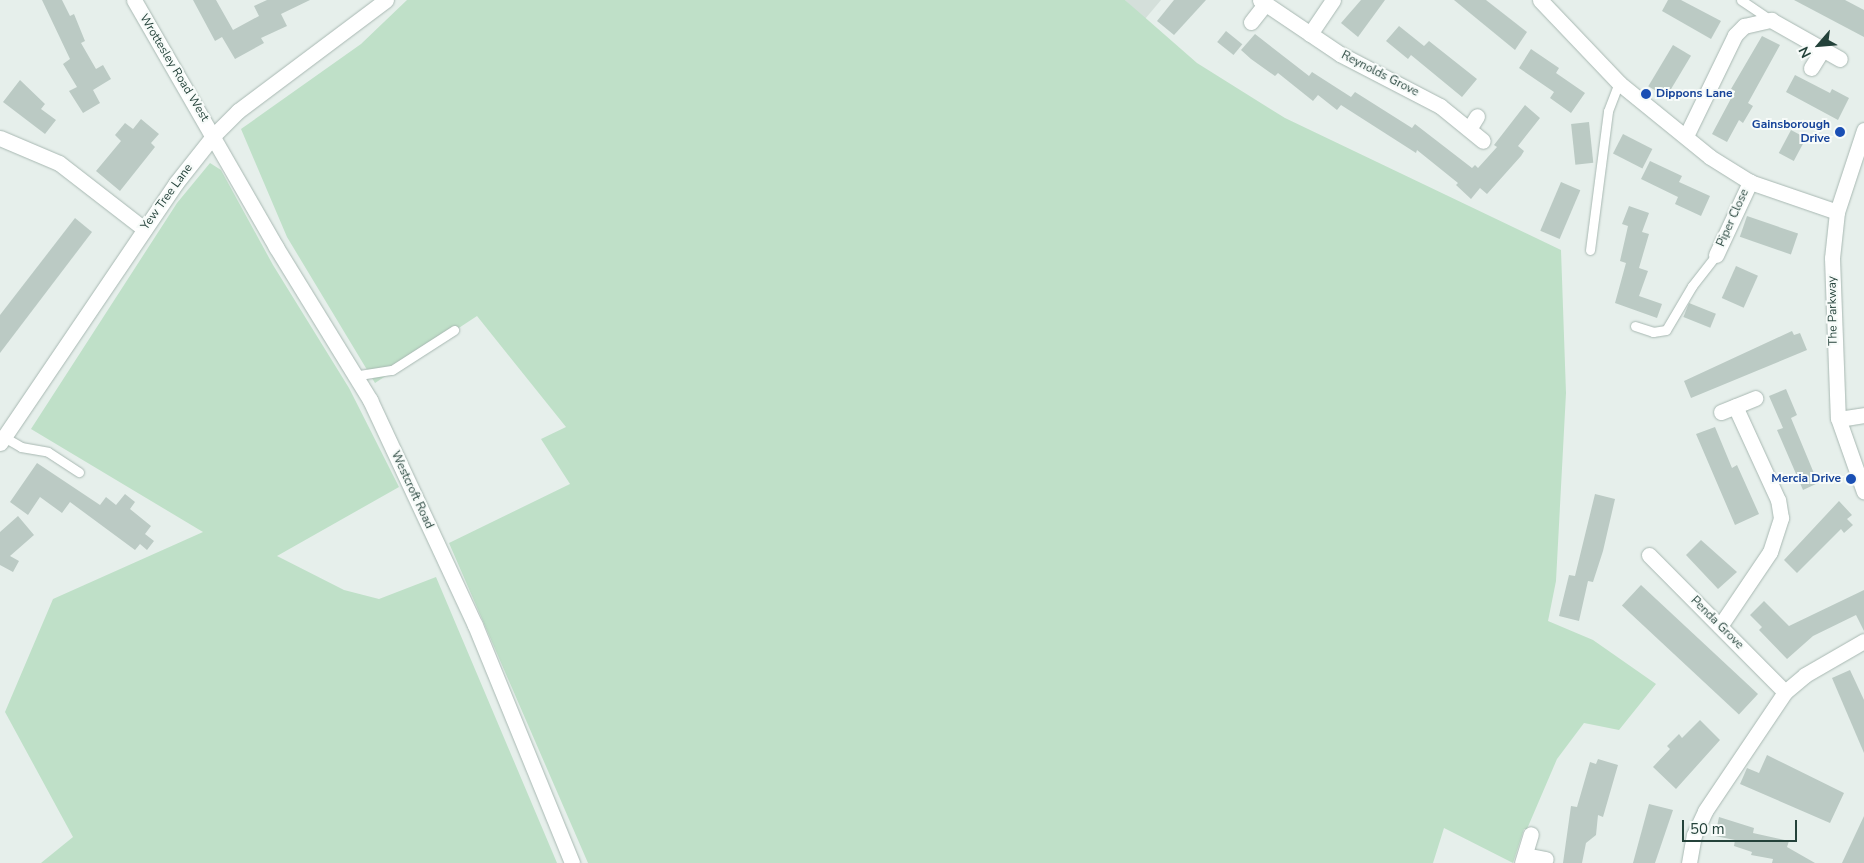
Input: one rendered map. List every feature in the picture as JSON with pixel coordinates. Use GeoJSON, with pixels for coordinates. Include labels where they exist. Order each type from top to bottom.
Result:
{"type":"FeatureCollection","features":[{"type":"Feature","properties":{"kind":"street","name":"Wrottesley Road West"},"geometry":{"type":"LineString","coordinates":[[134,0],[214,135]]}},
{"type":"Feature","properties":{"kind":"street","name":"Yew Tree Lane"},"geometry":{"type":"LineString","coordinates":[[2,440],[144,229],[214,135],[238,111],[386,0]]}},
{"type":"Feature","properties":{"kind":"street"},"geometry":{"type":"LineString","coordinates":[[1310,34],[1332,0]]}},
{"type":"Feature","properties":{"kind":"street"},"geometry":{"type":"LineString","coordinates":[[1540,0],[1619,84],[1686,136],[1750,182],[1837,212]]}},
{"type":"Feature","properties":{"kind":"street","name":"Reynolds Grove"},"geometry":{"type":"LineString","coordinates":[[1251,22],[1263,2],[1367,70],[1414,91],[1469,129],[1483,141]]}},
{"type":"Feature","properties":{"kind":"street"},"geometry":{"type":"LineString","coordinates":[[1686,136],[1735,35],[1744,26],[1771,20],[1840,59]]}},
{"type":"Feature","properties":{"kind":"street"},"geometry":{"type":"LineString","coordinates":[[1811,68],[1822,49]]}},
{"type":"Feature","properties":{"kind":"street"},"geometry":{"type":"LineString","coordinates":[[1469,129],[1477,116]]}},
{"type":"Feature","properties":{"kind":"street","name":"The Parkway"},"geometry":{"type":"LineString","coordinates":[[1864,130],[1837,212],[1832,258],[1839,419],[1864,492]]}},
{"type":"Feature","properties":{"kind":"street","name":"Westcroft Road"},"geometry":{"type":"LineString","coordinates":[[214,135],[353,376],[370,400],[475,625],[572,863]]}},
{"type":"Feature","properties":{"kind":"street"},"geometry":{"type":"LineString","coordinates":[[0,138],[59,163],[144,229]]}},
{"type":"Feature","properties":{"kind":"street","name":"Piper Close"},"geometry":{"type":"LineString","coordinates":[[1716,255],[1750,182]]}},
{"type":"Feature","properties":{"kind":"street"},"geometry":{"type":"LineString","coordinates":[[1720,626],[1770,552],[1781,518],[1778,500],[1728,409],[1755,398]]}},
{"type":"Feature","properties":{"kind":"street"},"geometry":{"type":"LineString","coordinates":[[1839,419],[1864,415]]}},
{"type":"Feature","properties":{"kind":"street","name":"Penda Grove"},"geometry":{"type":"LineString","coordinates":[[1649,555],[1785,692]]}},
{"type":"Feature","properties":{"kind":"street"},"geometry":{"type":"LineString","coordinates":[[1689,863],[1694,835],[1705,811],[1785,692],[1806,675],[1864,641]]}},
{"type":"Feature","properties":{"kind":"street"},"geometry":{"type":"LineString","coordinates":[[1532,834],[1524,859],[1546,859]]}},
{"type":"Feature","properties":{"kind":"lane"},"geometry":{"type":"LineString","coordinates":[[1741,0],[1771,20]]}},
{"type":"Feature","properties":{"kind":"lane"},"geometry":{"type":"LineString","coordinates":[[1590,250],[1608,111],[1619,84]]}},
{"type":"Feature","properties":{"kind":"lane"},"geometry":{"type":"LineString","coordinates":[[1635,326],[1653,332],[1666,330],[1692,286],[1716,255]]}},
{"type":"Feature","properties":{"kind":"lane"},"geometry":{"type":"LineString","coordinates":[[353,376],[392,370],[454,330]]}},
{"type":"Feature","properties":{"kind":"lane"},"geometry":{"type":"LineString","coordinates":[[2,440],[21,447],[48,452],[78,472]]}},
{"type":"Feature","properties":{"kind":"shaded area"},"geometry":{"type":"Polygon","coordinates":[[[1125,0],[1161,0],[1145,19],[1125,0]]]}},
{"type":"Feature","properties":{"kind":"green space"},"geometry":{"type":"Polygon","coordinates":[[[407,0],[1125,0],[1197,63],[1285,118],[1561,250],[1566,393],[1556,581],[1548,621],[1593,640],[1656,684],[1619,730],[1584,723],[1557,759],[1527,829],[1524,829],[1513,863],[1444,828],[1433,863],[588,863],[449,543],[570,484],[541,439],[566,427],[477,316],[375,383],[287,237],[241,129],[361,44],[407,0]]]}},
{"type":"Feature","properties":{"kind":"green space"},"geometry":{"type":"Polygon","coordinates":[[[210,163],[221,170],[273,265],[349,388],[399,487],[277,556],[344,590],[379,599],[436,577],[557,863],[41,863],[73,837],[5,712],[53,599],[203,532],[31,429],[177,203],[210,163]]]}},
{"type":"Feature","properties":{"kind":"building"},"geometry":{"type":"Polygon","coordinates":[[[42,0],[62,0],[70,16],[74,14],[85,41],[81,43],[96,69],[103,65],[111,79],[93,90],[100,103],[83,113],[69,91],[77,87],[63,64],[70,59],[42,0]]]}},
{"type":"Feature","properties":{"kind":"building"},"geometry":{"type":"Polygon","coordinates":[[[193,0],[216,0],[233,30],[259,16],[254,6],[267,0],[310,0],[281,14],[287,26],[261,38],[264,43],[235,59],[222,37],[215,41],[193,0]]]}},
{"type":"Feature","properties":{"kind":"building"},"geometry":{"type":"Polygon","coordinates":[[[1174,0],[1206,0],[1174,35],[1157,21],[1174,0]]]}},
{"type":"Feature","properties":{"kind":"building"},"geometry":{"type":"Polygon","coordinates":[[[1361,0],[1385,0],[1358,37],[1341,23],[1361,0]]]}},
{"type":"Feature","properties":{"kind":"building"},"geometry":{"type":"Polygon","coordinates":[[[1454,0],[1486,0],[1527,32],[1515,50],[1454,0]]]}},
{"type":"Feature","properties":{"kind":"building"},"geometry":{"type":"Polygon","coordinates":[[[1668,0],[1681,0],[1721,21],[1711,39],[1662,11],[1668,0]]]}},
{"type":"Feature","properties":{"kind":"building"},"geometry":{"type":"Polygon","coordinates":[[[1794,0],[1845,0],[1864,10],[1864,37],[1794,0]]]}},
{"type":"Feature","properties":{"kind":"building"},"geometry":{"type":"Polygon","coordinates":[[[1399,26],[1424,46],[1429,41],[1477,79],[1462,97],[1411,55],[1408,59],[1386,41],[1399,26]]]}},
{"type":"Feature","properties":{"kind":"building"},"geometry":{"type":"Polygon","coordinates":[[[1226,31],[1242,44],[1234,55],[1217,42],[1226,31]]]}},
{"type":"Feature","properties":{"kind":"building"},"geometry":{"type":"Polygon","coordinates":[[[1255,34],[1309,76],[1312,72],[1351,97],[1355,92],[1412,128],[1415,124],[1472,168],[1475,165],[1478,168],[1497,147],[1494,145],[1525,105],[1540,118],[1518,146],[1524,151],[1521,156],[1487,194],[1480,188],[1471,199],[1456,185],[1458,183],[1417,150],[1416,153],[1341,105],[1337,110],[1318,95],[1313,101],[1278,73],[1275,76],[1251,59],[1241,50],[1255,34]]]}},
{"type":"Feature","properties":{"kind":"building"},"geometry":{"type":"Polygon","coordinates":[[[1762,36],[1780,45],[1748,103],[1753,106],[1743,123],[1739,120],[1727,142],[1712,134],[1735,91],[1731,89],[1762,36]]]}},
{"type":"Feature","properties":{"kind":"building"},"geometry":{"type":"Polygon","coordinates":[[[1673,45],[1691,56],[1666,97],[1648,86],[1673,45]]]}},
{"type":"Feature","properties":{"kind":"building"},"geometry":{"type":"Polygon","coordinates":[[[1531,49],[1559,68],[1556,73],[1585,93],[1571,113],[1550,98],[1554,92],[1519,68],[1531,49]]]}},
{"type":"Feature","properties":{"kind":"building"},"geometry":{"type":"Polygon","coordinates":[[[1795,75],[1830,93],[1832,89],[1849,98],[1838,120],[1786,92],[1795,75]]]}},
{"type":"Feature","properties":{"kind":"building"},"geometry":{"type":"Polygon","coordinates":[[[20,80],[45,104],[41,109],[56,120],[45,134],[3,102],[20,80]]]}},
{"type":"Feature","properties":{"kind":"building"},"geometry":{"type":"Polygon","coordinates":[[[141,119],[159,134],[151,143],[155,147],[120,191],[96,171],[121,141],[115,135],[125,123],[133,129],[141,119]]]}},
{"type":"Feature","properties":{"kind":"building"},"geometry":{"type":"Polygon","coordinates":[[[1589,122],[1593,163],[1575,165],[1571,124],[1589,122]]]}},
{"type":"Feature","properties":{"kind":"building"},"geometry":{"type":"Polygon","coordinates":[[[1791,130],[1806,138],[1794,161],[1779,153],[1791,130]]]}},
{"type":"Feature","properties":{"kind":"building"},"geometry":{"type":"Polygon","coordinates":[[[1623,134],[1652,149],[1642,169],[1613,154],[1623,134]]]}},
{"type":"Feature","properties":{"kind":"building"},"geometry":{"type":"Polygon","coordinates":[[[1650,161],[1682,176],[1679,182],[1710,196],[1701,216],[1675,204],[1678,197],[1641,179],[1650,161]]]}},
{"type":"Feature","properties":{"kind":"building"},"geometry":{"type":"Polygon","coordinates":[[[1561,182],[1580,190],[1560,239],[1540,231],[1561,182]]]}},
{"type":"Feature","properties":{"kind":"building"},"geometry":{"type":"Polygon","coordinates":[[[1629,206],[1649,213],[1642,232],[1649,234],[1639,268],[1648,271],[1639,296],[1662,304],[1657,318],[1615,303],[1626,263],[1620,261],[1628,226],[1622,224],[1629,206]]]}},
{"type":"Feature","properties":{"kind":"building"},"geometry":{"type":"Polygon","coordinates":[[[1747,216],[1798,234],[1791,254],[1740,237],[1747,216]]]}},
{"type":"Feature","properties":{"kind":"building"},"geometry":{"type":"Polygon","coordinates":[[[75,218],[92,232],[0,353],[0,315],[75,218]]]}},
{"type":"Feature","properties":{"kind":"building"},"geometry":{"type":"Polygon","coordinates":[[[1736,266],[1758,276],[1744,308],[1722,298],[1736,266]]]}},
{"type":"Feature","properties":{"kind":"building"},"geometry":{"type":"Polygon","coordinates":[[[1689,303],[1716,314],[1710,328],[1683,317],[1689,303]]]}},
{"type":"Feature","properties":{"kind":"building"},"geometry":{"type":"Polygon","coordinates":[[[1792,331],[1794,335],[1800,333],[1807,350],[1691,398],[1684,381],[1792,331]]]}},
{"type":"Feature","properties":{"kind":"building"},"geometry":{"type":"Polygon","coordinates":[[[1786,389],[1797,415],[1791,418],[1818,483],[1803,490],[1777,430],[1783,428],[1769,396],[1786,389]]]}},
{"type":"Feature","properties":{"kind":"building"},"geometry":{"type":"Polygon","coordinates":[[[1715,427],[1732,468],[1737,465],[1759,514],[1735,525],[1696,434],[1715,427]]]}},
{"type":"Feature","properties":{"kind":"building"},"geometry":{"type":"Polygon","coordinates":[[[37,463],[100,505],[106,497],[116,505],[125,494],[135,502],[130,509],[151,526],[145,534],[154,541],[147,550],[140,544],[135,550],[70,502],[62,513],[40,497],[28,515],[10,502],[37,463]]]}},
{"type":"Feature","properties":{"kind":"building"},"geometry":{"type":"Polygon","coordinates":[[[1595,494],[1615,499],[1603,551],[1593,582],[1588,581],[1579,621],[1559,616],[1569,575],[1575,576],[1595,494]]]}},
{"type":"Feature","properties":{"kind":"building"},"geometry":{"type":"Polygon","coordinates":[[[1839,501],[1852,515],[1847,519],[1853,525],[1844,533],[1841,529],[1797,573],[1784,560],[1839,501]]]}},
{"type":"Feature","properties":{"kind":"building"},"geometry":{"type":"Polygon","coordinates":[[[18,516],[34,535],[10,556],[19,561],[13,572],[0,565],[0,532],[18,516]]]}},
{"type":"Feature","properties":{"kind":"building"},"geometry":{"type":"Polygon","coordinates":[[[1701,540],[1737,572],[1718,589],[1686,555],[1701,540]]]}},
{"type":"Feature","properties":{"kind":"building"},"geometry":{"type":"Polygon","coordinates":[[[1641,585],[1758,694],[1739,715],[1622,605],[1641,585]]]}},
{"type":"Feature","properties":{"kind":"building"},"geometry":{"type":"Polygon","coordinates":[[[1864,590],[1864,631],[1856,615],[1813,636],[1787,659],[1759,630],[1762,627],[1750,615],[1764,601],[1789,626],[1864,590]]]}},
{"type":"Feature","properties":{"kind":"building"},"geometry":{"type":"Polygon","coordinates":[[[1850,670],[1864,700],[1864,753],[1832,678],[1850,670]]]}},
{"type":"Feature","properties":{"kind":"building"},"geometry":{"type":"Polygon","coordinates":[[[1700,720],[1720,740],[1676,789],[1653,767],[1670,749],[1667,746],[1679,734],[1682,738],[1700,720]]]}},
{"type":"Feature","properties":{"kind":"building"},"geometry":{"type":"Polygon","coordinates":[[[1767,755],[1844,793],[1830,823],[1740,784],[1747,768],[1759,773],[1767,755]]]}},
{"type":"Feature","properties":{"kind":"building"},"geometry":{"type":"Polygon","coordinates":[[[1598,759],[1618,765],[1603,817],[1598,815],[1596,835],[1586,843],[1582,863],[1563,863],[1571,806],[1577,807],[1590,762],[1596,764],[1598,759]]]}},
{"type":"Feature","properties":{"kind":"building"},"geometry":{"type":"Polygon","coordinates":[[[1649,804],[1673,810],[1655,863],[1633,863],[1649,804]]]}},
{"type":"Feature","properties":{"kind":"building"},"geometry":{"type":"Polygon","coordinates":[[[1864,816],[1864,863],[1842,863],[1864,816]]]}},
{"type":"Feature","properties":{"kind":"building"},"geometry":{"type":"Polygon","coordinates":[[[1719,817],[1754,828],[1753,833],[1789,841],[1787,847],[1815,863],[1772,863],[1773,859],[1751,855],[1752,852],[1734,846],[1735,840],[1715,836],[1719,817]]]}},
{"type":"Feature","properties":{"kind":"place","name":"Dippons Lane"},"geometry":{"type":"Point","coordinates":[1646,94]}},
{"type":"Feature","properties":{"kind":"place","name":"Gainsborough Drive"},"geometry":{"type":"Point","coordinates":[1840,132]}},
{"type":"Feature","properties":{"kind":"place","name":"Mercia Drive"},"geometry":{"type":"Point","coordinates":[1851,479]}}]}
